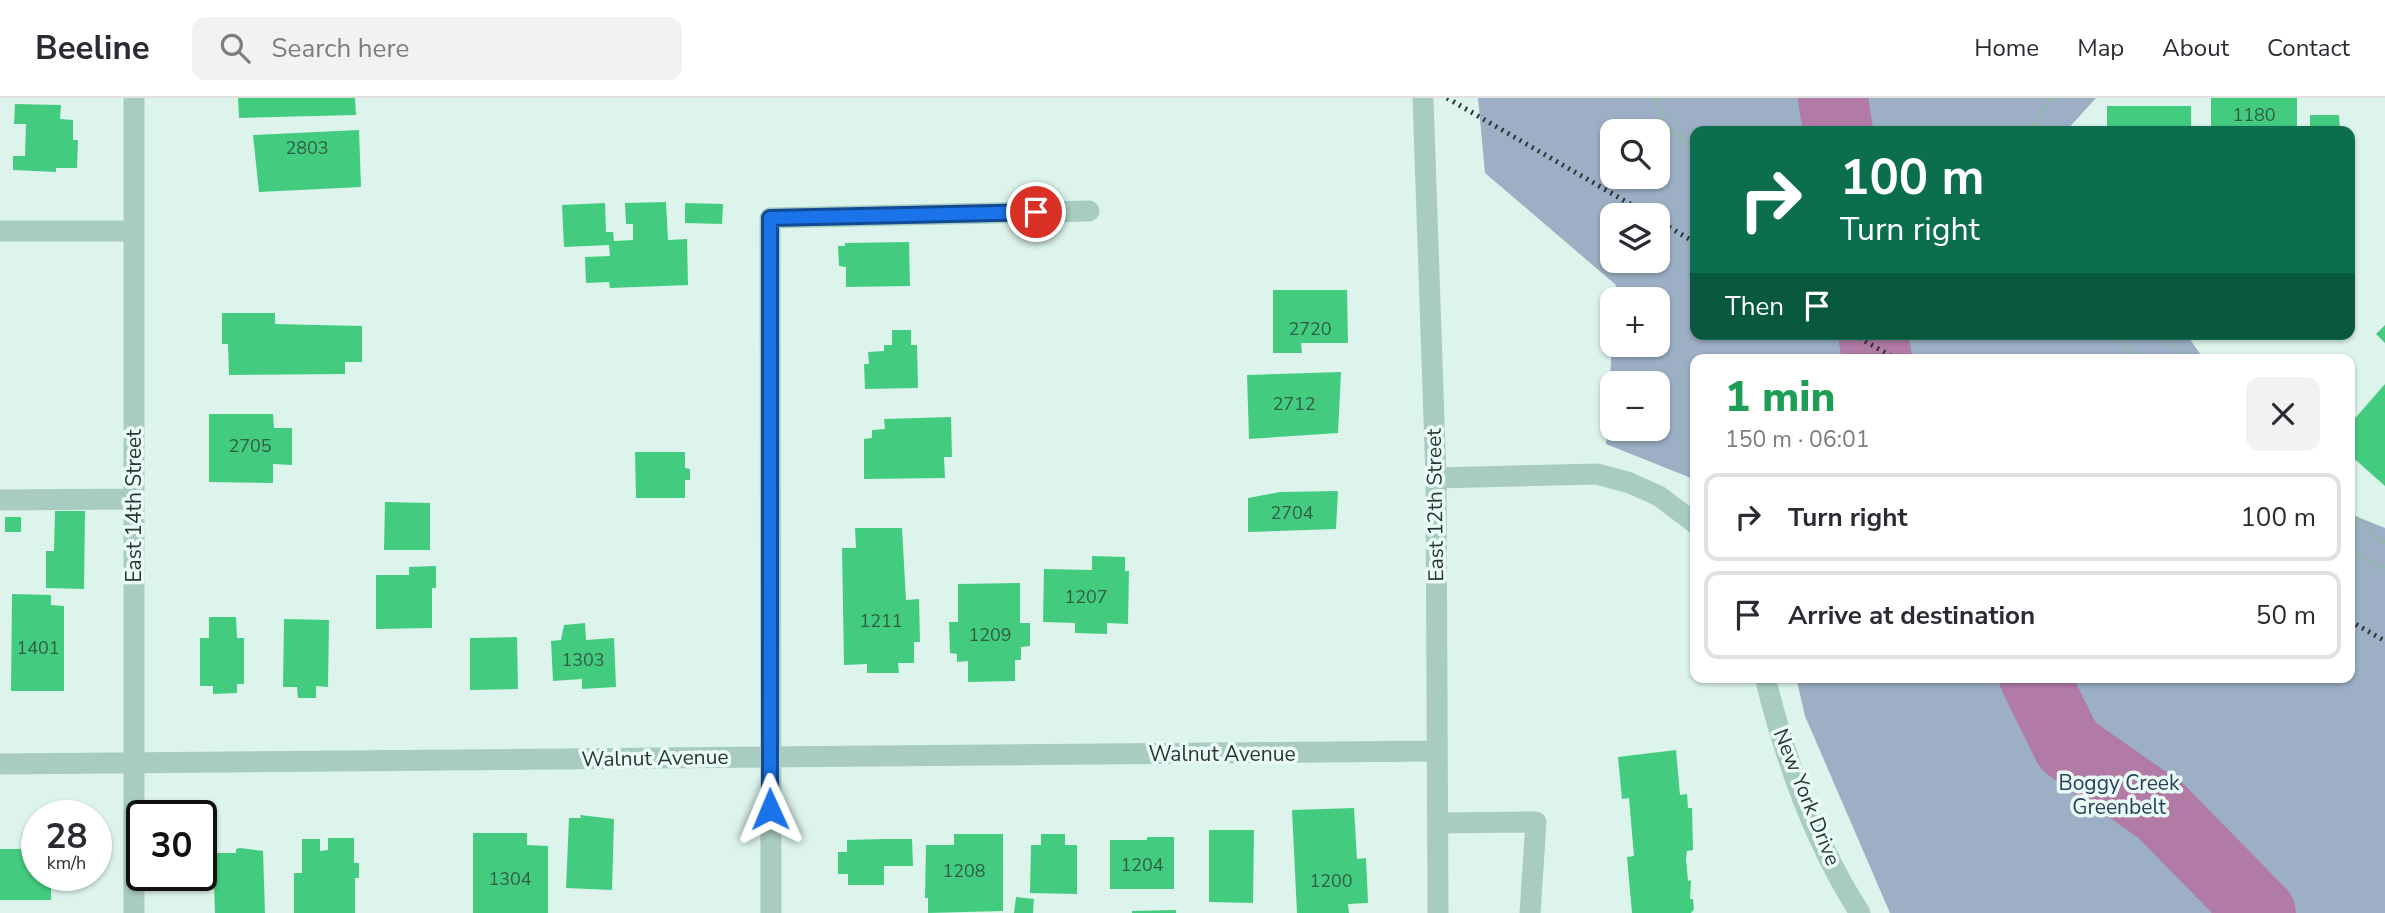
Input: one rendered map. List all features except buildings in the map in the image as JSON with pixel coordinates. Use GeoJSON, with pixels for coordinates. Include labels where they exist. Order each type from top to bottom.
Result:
{"type":"FeatureCollection","features":[{"type":"Feature","properties":{"kind":"street","name":"East 14th Street"},"geometry":{"type":"LineString","coordinates":[[134,98],[134,913]]}},
{"type":"Feature","properties":{"kind":"street","name":"East 12th Street"},"geometry":{"type":"LineString","coordinates":[[1423,98],[1436,478],[1438,913]]}},
{"type":"Feature","properties":{"kind":"street"},"geometry":{"type":"LineString","coordinates":[[771,913],[770,218],[1089,211]]}},
{"type":"Feature","properties":{"kind":"street"},"geometry":{"type":"LineString","coordinates":[[0,231],[134,231]]}},
{"type":"Feature","properties":{"kind":"street"},"geometry":{"type":"LineString","coordinates":[[1436,478],[1597,474],[1659,496],[1690,519]]}},
{"type":"Feature","properties":{"kind":"street"},"geometry":{"type":"LineString","coordinates":[[0,500],[134,499]]}},
{"type":"Feature","properties":{"kind":"street","name":"New York Drive"},"geometry":{"type":"LineString","coordinates":[[1767,683],[1793,771],[1815,829],[1860,913]]}},
{"type":"Feature","properties":{"kind":"street","name":"Walnut Avenue"},"geometry":{"type":"LineString","coordinates":[[0,764],[1437,751]]}},
{"type":"Feature","properties":{"kind":"street"},"geometry":{"type":"LineString","coordinates":[[1438,823],[1536,822],[1530,913]]}},
{"type":"Feature","properties":{"kind":"path"},"geometry":{"type":"LineString","coordinates":[[1654,98],[1669,129],[1690,145]]}},
{"type":"Feature","properties":{"kind":"path"},"geometry":{"type":"LineString","coordinates":[[2033,126],[2052,98]]}},
{"type":"Feature","properties":{"kind":"path"},"geometry":{"type":"LineString","coordinates":[[2123,340],[2134,354]]}},
{"type":"Feature","properties":{"kind":"path"},"geometry":{"type":"LineString","coordinates":[[2169,340],[2179,354]]}},
{"type":"Feature","properties":{"kind":"path"},"geometry":{"type":"LineString","coordinates":[[2355,517],[2385,543]]}},
{"type":"Feature","properties":{"kind":"path"},"geometry":{"type":"LineString","coordinates":[[2355,554],[2385,569]]}},
{"type":"Feature","properties":{"kind":"green space"},"geometry":{"type":"Polygon","coordinates":[[[1478,98],[2096,98],[2071,126],[1690,126],[1690,340],[2190,340],[2200,354],[1690,354],[1690,478],[1606,444],[1606,441],[1670,441],[1670,371],[1610,371],[1611,357],[1670,357],[1670,287],[1616,287],[1602,273],[1670,273],[1670,203],[1600,203],[1600,271],[1485,173],[1478,98]]]}},
{"type":"Feature","properties":{"kind":"green space","name":"Boggy Creek Greenbelt"},"geometry":{"type":"Polygon","coordinates":[[[2355,516],[2385,528],[2385,913],[1890,913],[1805,716],[1797,683],[2355,683],[2355,516]]]}},
{"type":"Feature","properties":{"kind":"waterway"},"geometry":{"type":"LineString","coordinates":[[1833,98],[1837,126]]}},
{"type":"Feature","properties":{"kind":"waterway"},"geometry":{"type":"LineString","coordinates":[[1874,340],[1876,354]]}},
{"type":"Feature","properties":{"kind":"waterway"},"geometry":{"type":"LineString","coordinates":[[2037,683],[2068,746],[2161,811],[2261,913]]}},
{"type":"Feature","properties":{"kind":"railway"},"geometry":{"type":"LineString","coordinates":[[1447,98],[1628,203]]}},
{"type":"Feature","properties":{"kind":"railway"},"geometry":{"type":"LineString","coordinates":[[1670,228],[1690,239]]}},
{"type":"Feature","properties":{"kind":"railway"},"geometry":{"type":"LineString","coordinates":[[1863,340],[1887,354]]}},
{"type":"Feature","properties":{"kind":"railway"},"geometry":{"type":"LineString","coordinates":[[2355,624],[2385,641]]}},
{"type":"Feature","properties":{"kind":"route"},"geometry":{"type":"LineString","coordinates":[[770,809],[770,218],[1036,212]]}}]}
